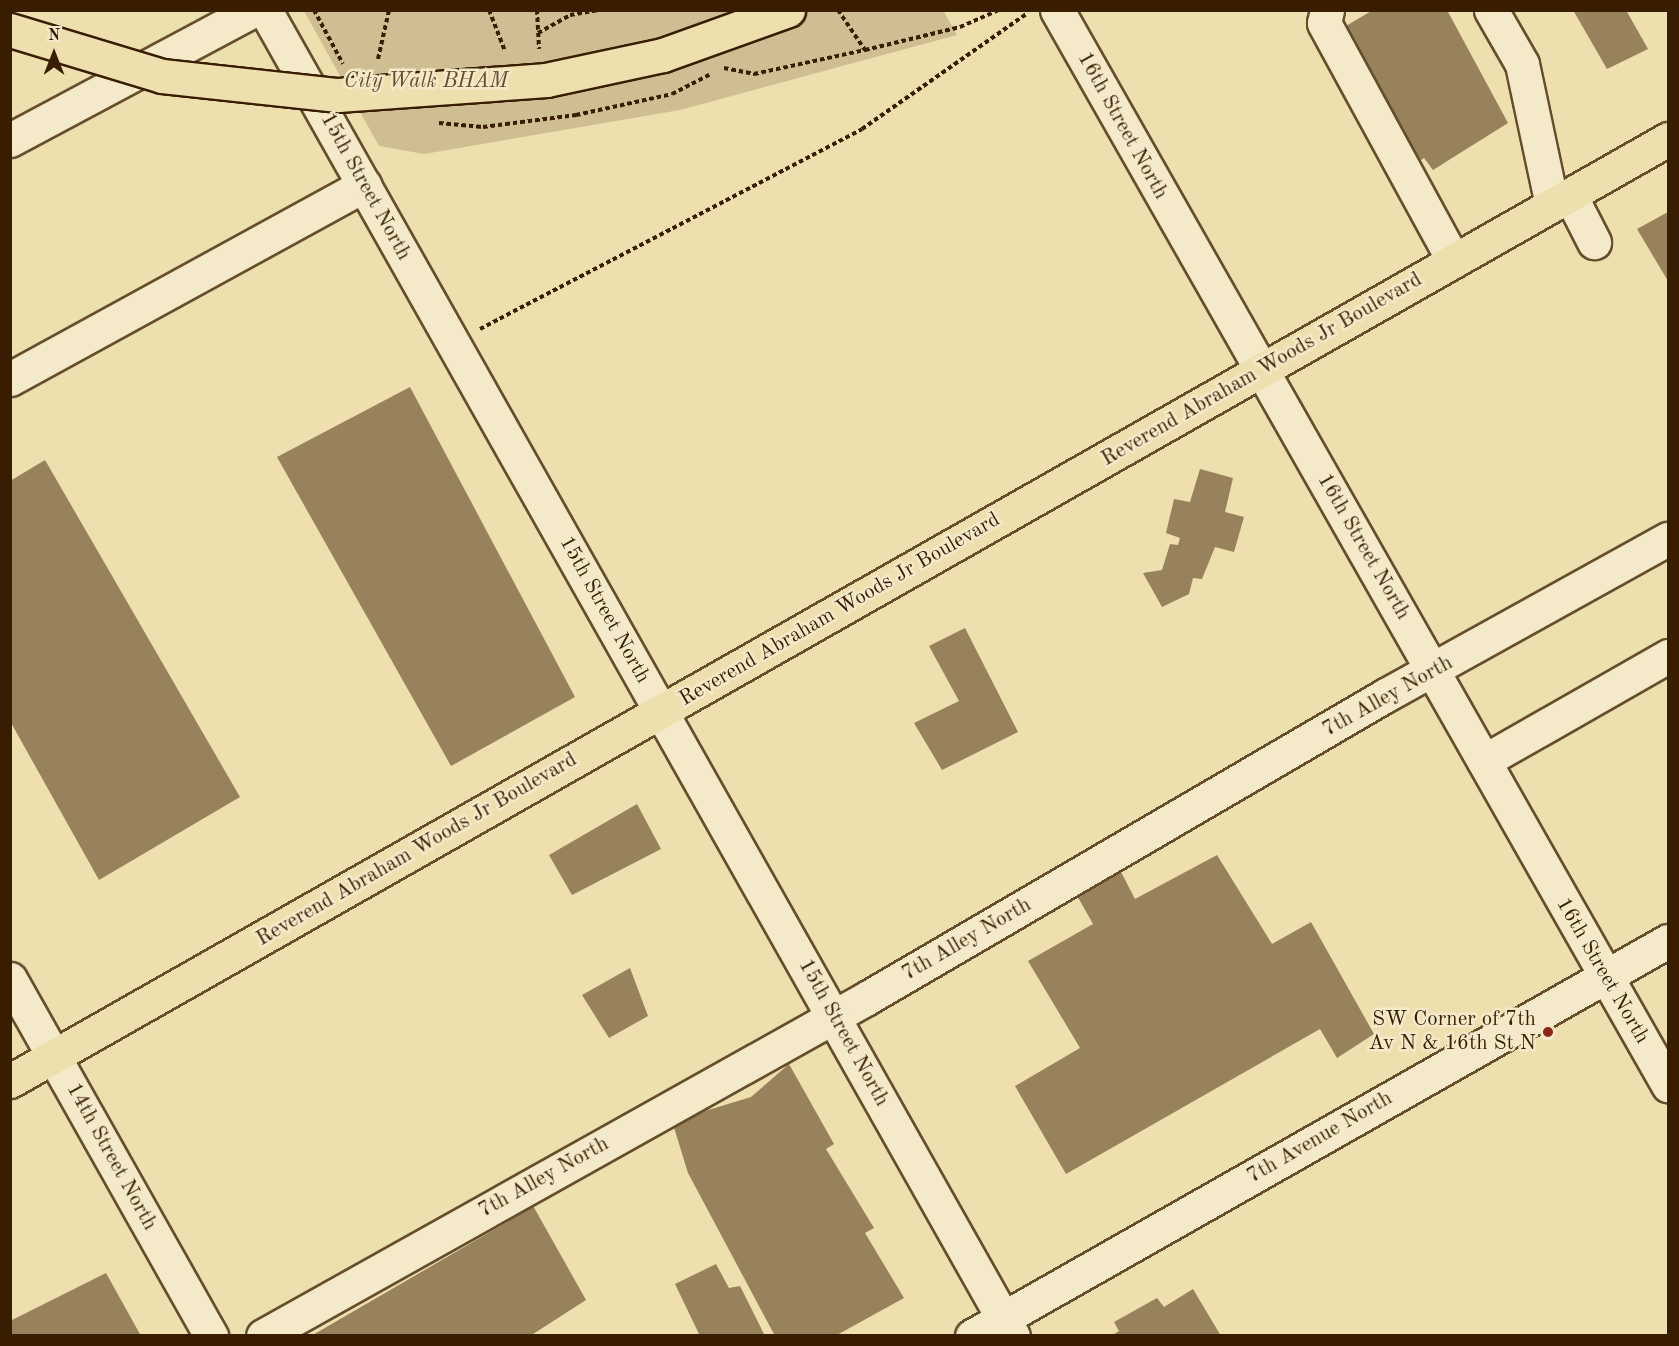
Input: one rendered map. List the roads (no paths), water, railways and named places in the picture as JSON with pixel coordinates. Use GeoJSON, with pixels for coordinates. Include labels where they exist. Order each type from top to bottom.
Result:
{"type":"FeatureCollection","features":[{"type":"Feature","properties":{"kind":"main road"},"geometry":{"type":"LineString","coordinates":[[10,30],[162,76],[338,95],[546,80],[663,55],[788,10]]}},
{"type":"Feature","properties":{"kind":"main road","name":"Reverend Abraham Woods Jr Boulevard"},"geometry":{"type":"LineString","coordinates":[[10,1081],[1668,139]]}},
{"type":"Feature","properties":{"kind":"street"},"geometry":{"type":"LineString","coordinates":[[10,140],[253,10]]}},
{"type":"Feature","properties":{"kind":"street","name":"15th Street North"},"geometry":{"type":"LineString","coordinates":[[265,10],[1008,1327]]}},
{"type":"Feature","properties":{"kind":"street","name":"16th Street North"},"geometry":{"type":"LineString","coordinates":[[1057,10],[1668,1085]]}},
{"type":"Feature","properties":{"kind":"street"},"geometry":{"type":"LineString","coordinates":[[1327,10],[1324,23],[1454,261]]}},
{"type":"Feature","properties":{"kind":"street"},"geometry":{"type":"LineString","coordinates":[[1491,10],[1522,64],[1561,200],[1594,242]]}},
{"type":"Feature","properties":{"kind":"street"},"geometry":{"type":"LineString","coordinates":[[10,380],[364,185]]}},
{"type":"Feature","properties":{"kind":"street","name":"7th Alley North"},"geometry":{"type":"LineString","coordinates":[[263,1335],[833,1016],[1668,539]]}},
{"type":"Feature","properties":{"kind":"street"},"geometry":{"type":"LineString","coordinates":[[1484,761],[1668,656]]}},
{"type":"Feature","properties":{"kind":"street","name":"7th Avenue North"},"geometry":{"type":"LineString","coordinates":[[972,1335],[1008,1327],[1668,941]]}},
{"type":"Feature","properties":{"kind":"street","name":"14th Street North"},"geometry":{"type":"LineString","coordinates":[[10,979],[211,1335]]}},
{"type":"Feature","properties":{"kind":"place","name":"SW Corner of 7th Av N & 16th St N"},"geometry":{"type":"Point","coordinates":[1548,1032]}},
{"type":"Feature","properties":{"kind":"park label","name":"City Walk BHAM"},"geometry":{"type":"Point","coordinates":[426,82]}}]}
